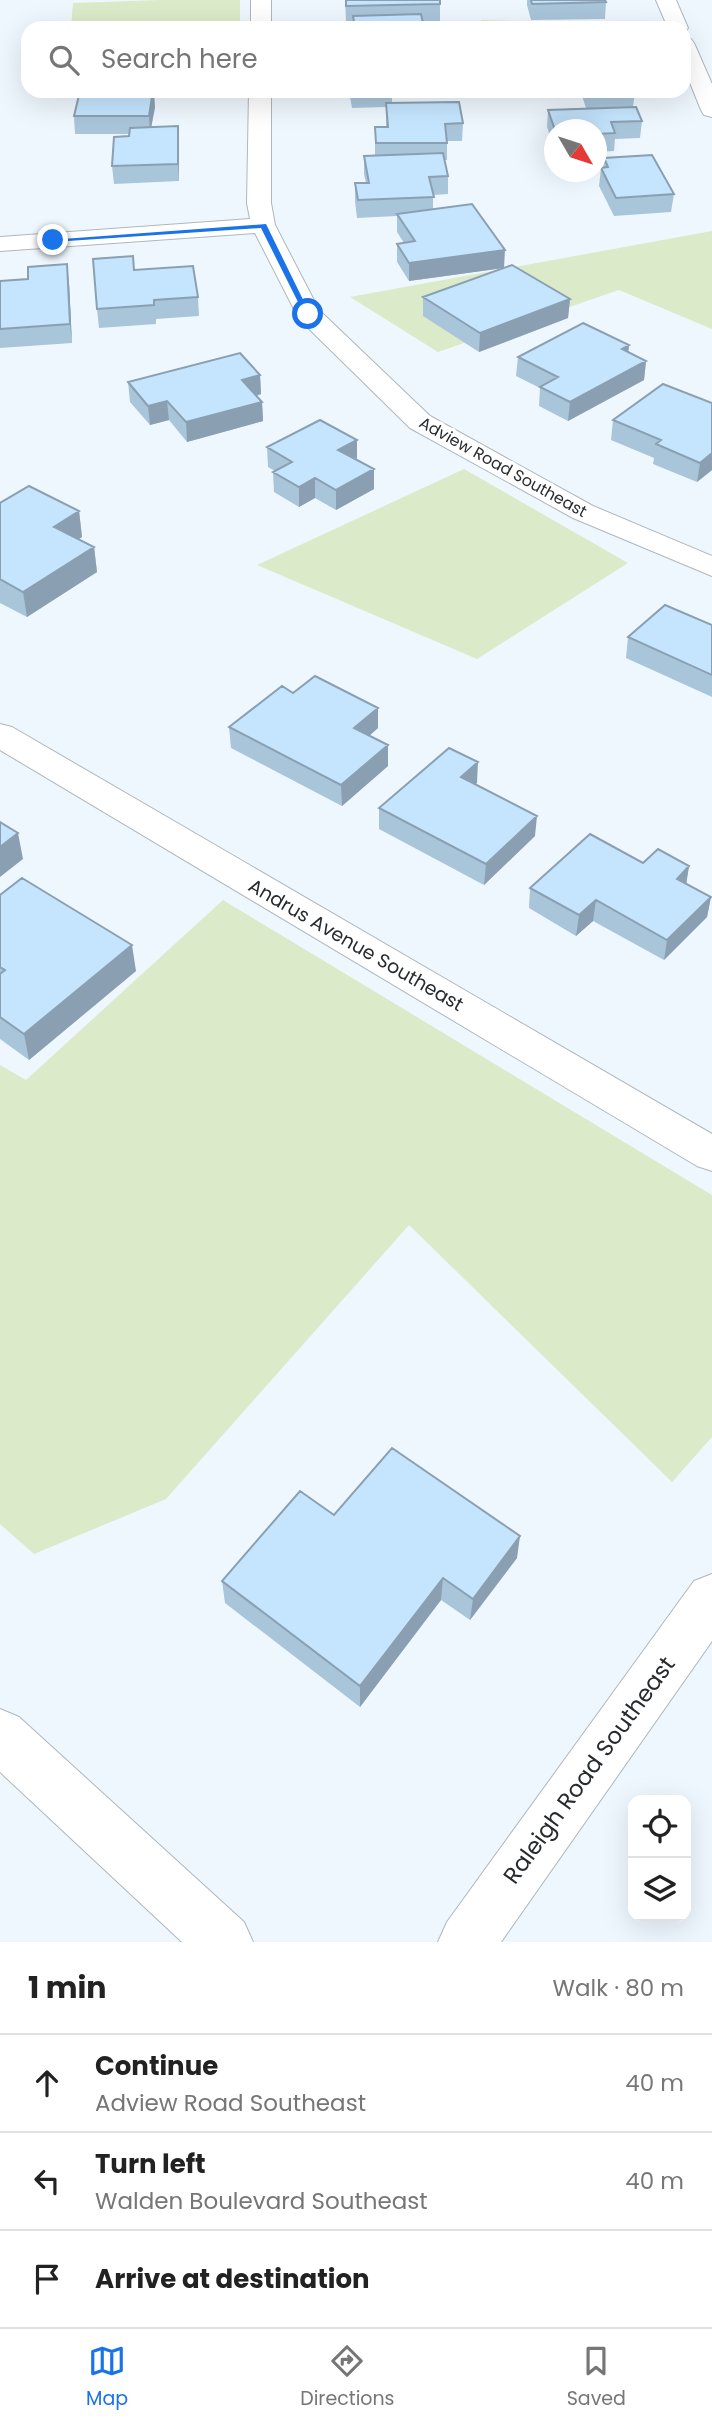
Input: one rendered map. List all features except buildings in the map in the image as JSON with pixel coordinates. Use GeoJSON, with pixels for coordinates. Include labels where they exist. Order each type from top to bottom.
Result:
{"type":"FeatureCollection","features":[{"type":"Feature","properties":{"kind":"street"},"geometry":{"type":"LineString","coordinates":[[261,0],[261,21]]}},
{"type":"Feature","properties":{"kind":"street"},"geometry":{"type":"LineString","coordinates":[[666,0],[675,21]]}},
{"type":"Feature","properties":{"kind":"street"},"geometry":{"type":"LineString","coordinates":[[691,60],[712,110]]}},
{"type":"Feature","properties":{"kind":"street","name":"Adview Road Southeast"},"geometry":{"type":"LineString","coordinates":[[260,98],[259,203],[263,225],[308,314],[420,422],[583,512],[712,567]]}},
{"type":"Feature","properties":{"kind":"street"},"geometry":{"type":"LineString","coordinates":[[0,243],[263,225]]}},
{"type":"Feature","properties":{"kind":"street","name":"Andrus Avenue Southeast"},"geometry":{"type":"LineString","coordinates":[[0,735],[712,1154]]}},
{"type":"Feature","properties":{"kind":"street","name":"Raleigh Road Southeast"},"geometry":{"type":"LineString","coordinates":[[467,1942],[712,1598]]}},
{"type":"Feature","properties":{"kind":"street"},"geometry":{"type":"LineString","coordinates":[[0,1736],[224,1942]]}},
{"type":"Feature","properties":{"kind":"green space"},"geometry":{"type":"Polygon","coordinates":[[[240,0],[240,21],[72,21],[73,3],[240,0]]]}},
{"type":"Feature","properties":{"kind":"green space"},"geometry":{"type":"Polygon","coordinates":[[[712,231],[712,329],[619,290],[438,352],[350,297],[712,231]]]}},
{"type":"Feature","properties":{"kind":"green space"},"geometry":{"type":"Polygon","coordinates":[[[464,469],[628,563],[477,659],[257,565],[464,469]]]}},
{"type":"Feature","properties":{"kind":"green space"},"geometry":{"type":"Polygon","coordinates":[[[223,900],[712,1195],[712,1437],[672,1482],[409,1225],[166,1499],[34,1554],[0,1524],[0,1065],[26,1080],[223,900]]]}},
{"type":"Feature","properties":{"kind":"route"},"geometry":{"type":"LineString","coordinates":[[53,240],[263,225],[308,314]]}}]}
